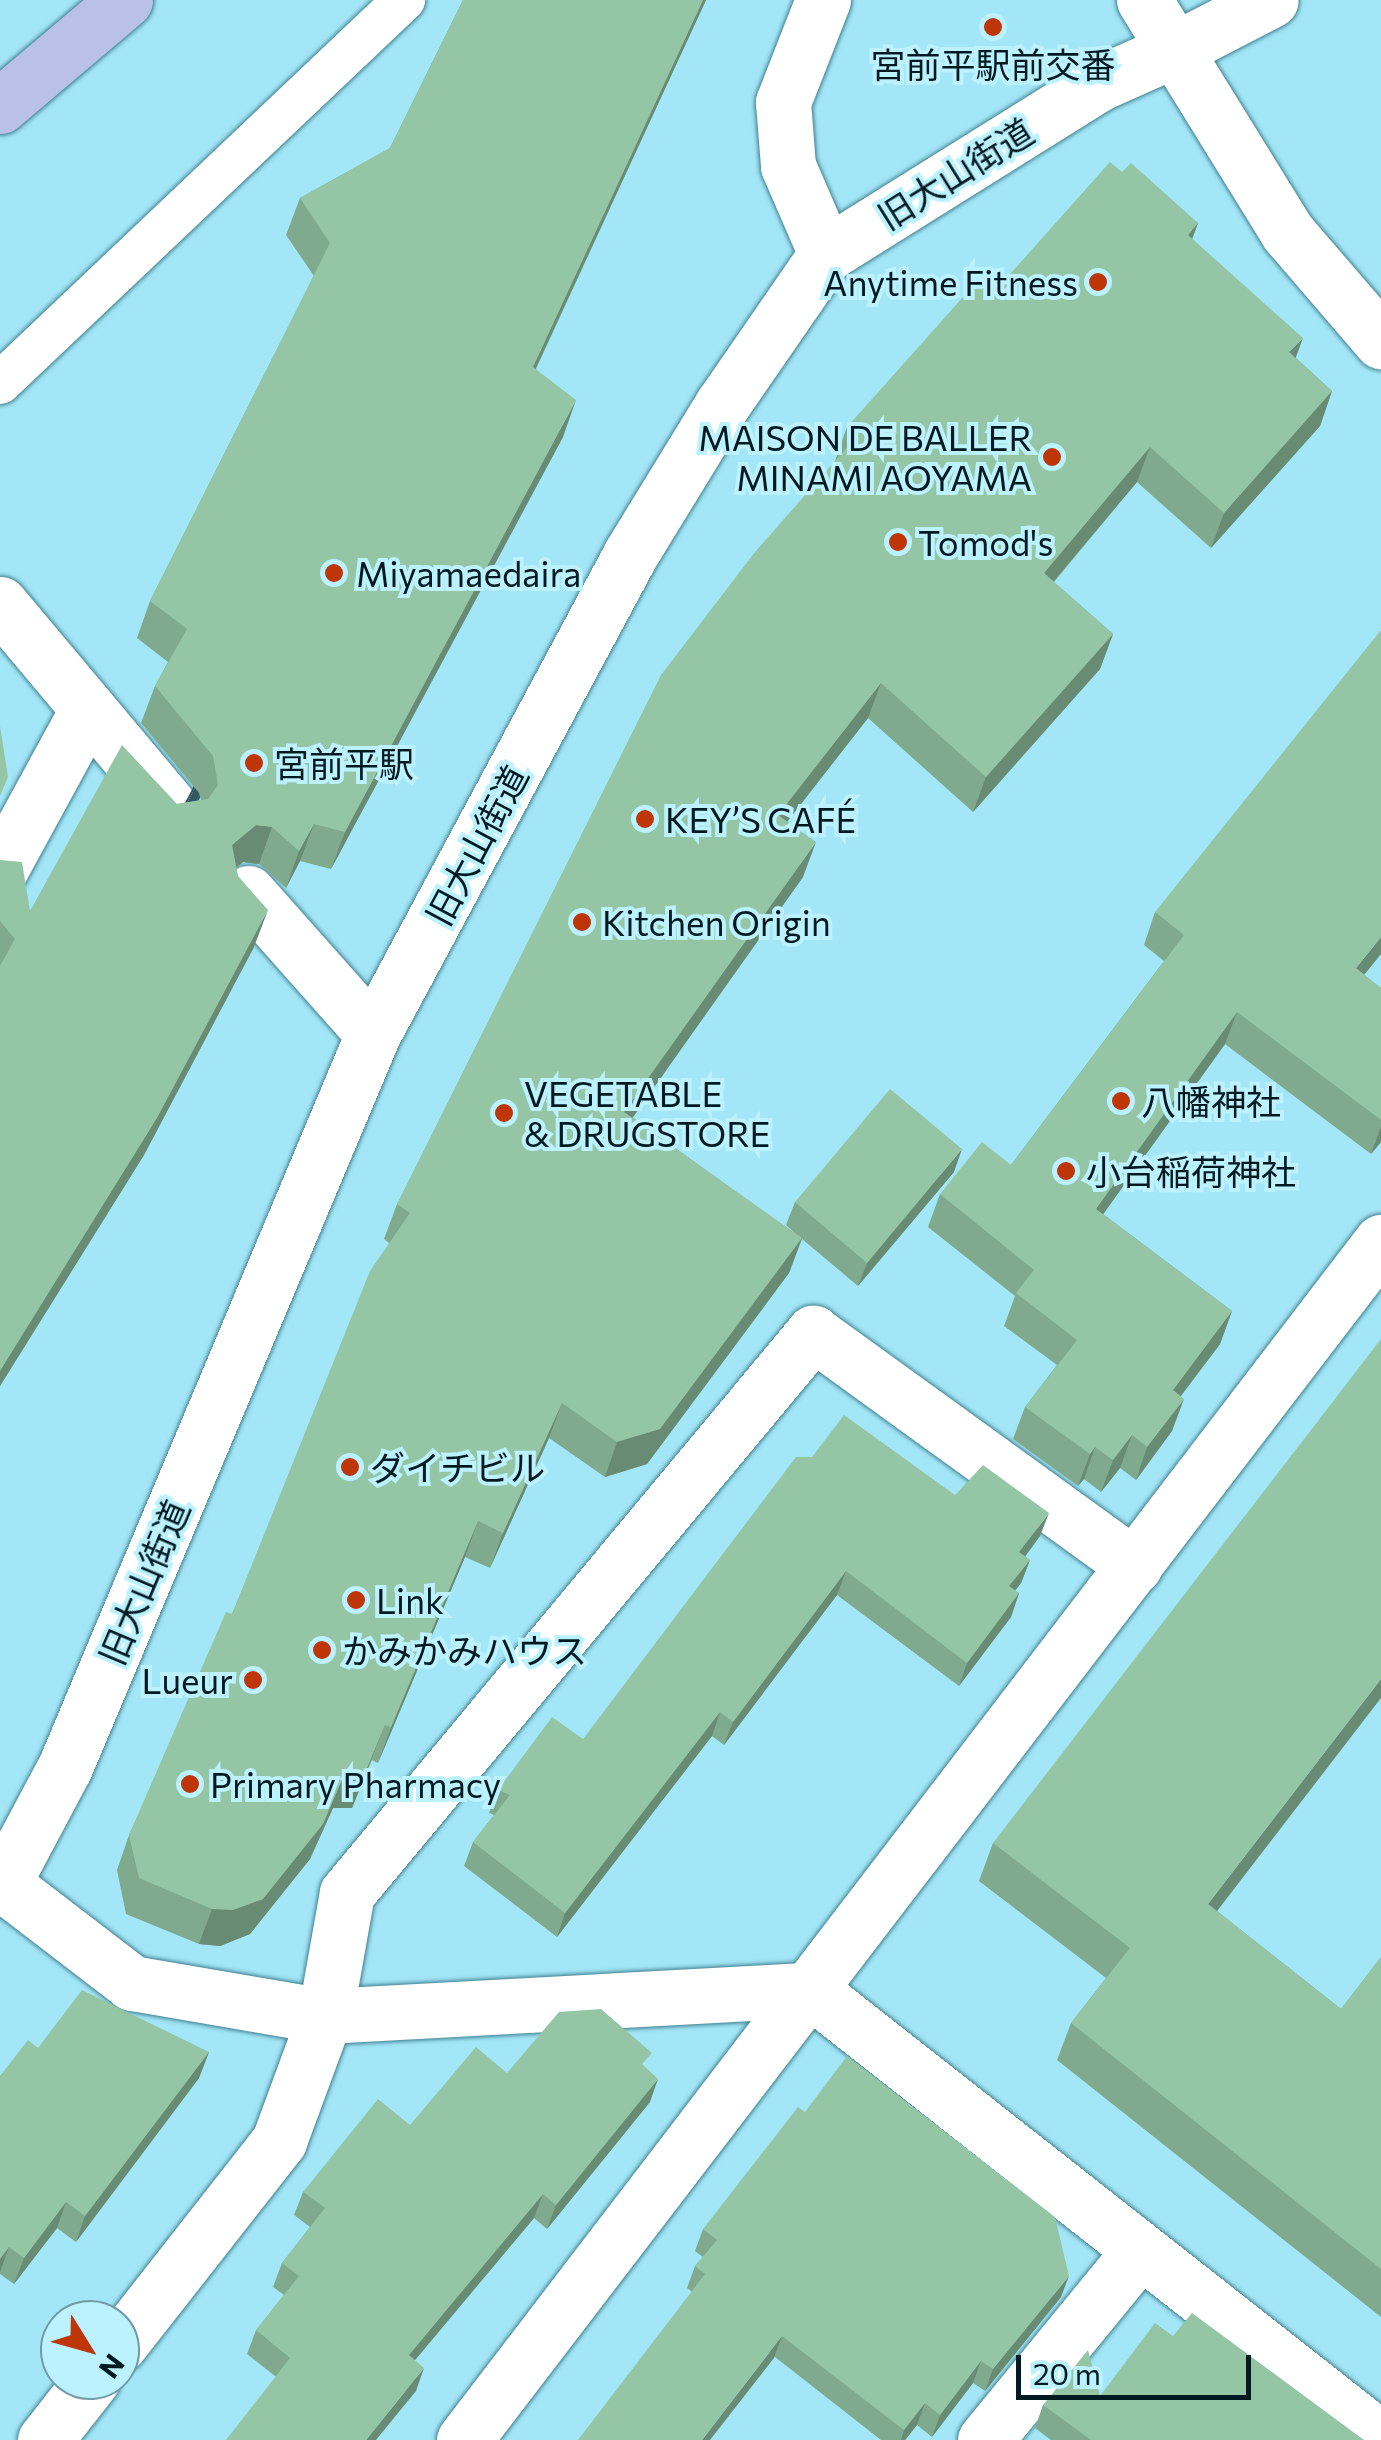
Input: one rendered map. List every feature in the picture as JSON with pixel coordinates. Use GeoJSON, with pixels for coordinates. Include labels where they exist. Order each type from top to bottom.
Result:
{"type":"FeatureCollection","features":[{"type":"Feature","properties":{"kind":"main road"},"geometry":{"type":"LineString","coordinates":[[0,106],[125,0]]}},
{"type":"Feature","properties":{"kind":"street"},"geometry":{"type":"LineString","coordinates":[[824,0],[783,102],[788,166],[826,254]]}},
{"type":"Feature","properties":{"kind":"street"},"geometry":{"type":"LineString","coordinates":[[1144,0],[1172,52],[1288,232],[1381,341]]}},
{"type":"Feature","properties":{"kind":"street","name":"旧大山街道"},"geometry":{"type":"LineString","coordinates":[[1,1887],[65,1767],[372,1034],[630,555],[826,254],[1100,82],[1172,52],[1271,0]]}},
{"type":"Feature","properties":{"kind":"street"},"geometry":{"type":"LineString","coordinates":[[0,604],[86,712],[175,812]]}},
{"type":"Feature","properties":{"kind":"street"},"geometry":{"type":"LineString","coordinates":[[0,870],[86,712]]}},
{"type":"Feature","properties":{"kind":"street"},"geometry":{"type":"LineString","coordinates":[[248,894],[372,1034]]}},
{"type":"Feature","properties":{"kind":"street"},"geometry":{"type":"LineString","coordinates":[[464,2440],[1381,1242]]}},
{"type":"Feature","properties":{"kind":"street"},"geometry":{"type":"LineString","coordinates":[[140,2319],[280,2141],[325,2016],[347,1892],[813,1333],[1134,1566]]}},
{"type":"Feature","properties":{"kind":"street"},"geometry":{"type":"LineString","coordinates":[[1,1887],[132,1983],[325,2016],[810,1990],[1138,2253],[1381,2438]]}},
{"type":"Feature","properties":{"kind":"street"},"geometry":{"type":"LineString","coordinates":[[985,2440],[1138,2253]]}},
{"type":"Feature","properties":{"kind":"street"},"geometry":{"type":"LineString","coordinates":[[45,2440],[76,2400]]}},
{"type":"Feature","properties":{"kind":"lane"},"geometry":{"type":"LineString","coordinates":[[0,383],[404,0]]}},
{"type":"Feature","properties":{"kind":"building","name":"宮前平駅"},"geometry":{"type":"Polygon","coordinates":[[[463,0],[703,0],[533,367],[576,400],[345,832],[314,824],[299,851],[272,827],[256,825],[232,845],[238,876],[268,910],[157,1118],[0,1371],[0,966],[15,939],[0,921],[0,860],[22,862],[30,911],[122,745],[177,804],[208,799],[218,785],[213,756],[155,686],[187,629],[150,601],[330,243],[300,198],[390,148],[463,0]]]}},
{"type":"Feature","properties":{"kind":"building"},"geometry":{"type":"Polygon","coordinates":[[[1110,162],[1122,172],[1131,163],[1198,223],[1188,235],[1303,338],[1289,352],[1332,391],[1224,513],[1150,447],[1044,573],[1113,634],[986,777],[881,683],[778,815],[816,842],[624,1112],[802,1238],[660,1429],[617,1442],[562,1403],[503,1533],[478,1521],[391,1727],[385,1725],[365,1773],[345,1773],[323,1824],[263,1899],[233,1910],[212,1909],[139,1878],[129,1835],[226,1612],[232,1614],[370,1271],[410,1213],[397,1204],[661,675],[755,552],[857,436],[847,427],[988,269],[1003,282],[1110,162]]]}},
{"type":"Feature","properties":{"kind":"building"},"geometry":{"type":"Polygon","coordinates":[[[1381,630],[1381,937],[1356,968],[1381,988],[1381,1120],[1237,1012],[1096,1209],[1232,1311],[1173,1390],[1184,1399],[1147,1447],[1132,1435],[1113,1460],[1095,1447],[1090,1454],[1025,1407],[1077,1340],[1016,1293],[1034,1270],[940,1194],[982,1142],[1011,1165],[1184,935],[1155,912],[1381,630]]]}},
{"type":"Feature","properties":{"kind":"building"},"geometry":{"type":"Polygon","coordinates":[[[0,726],[8,777],[0,796],[0,726]]]}},
{"type":"Feature","properties":{"kind":"building"},"geometry":{"type":"Polygon","coordinates":[[[890,1089],[962,1149],[867,1263],[795,1202],[890,1089]]]}},
{"type":"Feature","properties":{"kind":"building"},"geometry":{"type":"Polygon","coordinates":[[[1381,1339],[1381,1679],[1208,1904],[1341,2009],[1381,1957],[1381,2269],[1071,2023],[1130,1948],[993,1843],[1381,1339]]]}},
{"type":"Feature","properties":{"kind":"building"},"geometry":{"type":"Polygon","coordinates":[[[844,1415],[955,1495],[983,1465],[1049,1513],[1019,1552],[1030,1560],[1009,1586],[1019,1593],[967,1663],[846,1571],[733,1722],[720,1712],[565,1913],[473,1842],[510,1795],[498,1790],[552,1717],[583,1739],[796,1457],[812,1457],[844,1415]]]}},
{"type":"Feature","properties":{"kind":"building"},"geometry":{"type":"Polygon","coordinates":[[[82,1990],[209,2052],[85,2216],[66,2202],[24,2258],[9,2247],[0,2259],[0,2076],[28,2040],[38,2048],[82,1990]]]}},
{"type":"Feature","properties":{"kind":"building"},"geometry":{"type":"Polygon","coordinates":[[[601,2009],[652,2053],[642,2064],[658,2079],[556,2205],[543,2194],[409,2355],[424,2368],[366,2440],[226,2440],[290,2358],[256,2330],[299,2276],[282,2263],[325,2208],[303,2192],[378,2099],[410,2125],[476,2047],[507,2073],[559,2012],[601,2009]]]}},
{"type":"Feature","properties":{"kind":"building"},"geometry":{"type":"Polygon","coordinates":[[[847,2056],[1055,2217],[1069,2276],[993,2369],[981,2361],[940,2415],[925,2403],[904,2430],[782,2336],[702,2440],[578,2440],[705,2274],[695,2266],[717,2240],[703,2229],[798,2107],[805,2112],[847,2056]]]}},
{"type":"Feature","properties":{"kind":"building"},"geometry":{"type":"Polygon","coordinates":[[[1192,2313],[1364,2440],[1091,2440],[1043,2405],[1088,2350],[1100,2396],[1155,2323],[1173,2336],[1192,2313]]]}},
{"type":"Feature","properties":{"kind":"railway"},"geometry":{"type":"LineString","coordinates":[[178,827],[211,765]]}},
{"type":"Feature","properties":{"kind":"place","name":"宮前平駅前交番"},"geometry":{"type":"Point","coordinates":[993,27]}},
{"type":"Feature","properties":{"kind":"place","name":"Anytime Fitness"},"geometry":{"type":"Point","coordinates":[1098,282]}},
{"type":"Feature","properties":{"kind":"place","name":"MAISON DE BALLER MINAMI AOYAMA"},"geometry":{"type":"Point","coordinates":[1052,457]}},
{"type":"Feature","properties":{"kind":"place","name":"Tomod's"},"geometry":{"type":"Point","coordinates":[898,542]}},
{"type":"Feature","properties":{"kind":"place","name":"Miyamaedaira"},"geometry":{"type":"Point","coordinates":[334,573]}},
{"type":"Feature","properties":{"kind":"place","name":"宮前平駅"},"geometry":{"type":"Point","coordinates":[254,763]}},
{"type":"Feature","properties":{"kind":"place","name":"KEY’S CAFÉ"},"geometry":{"type":"Point","coordinates":[645,819]}},
{"type":"Feature","properties":{"kind":"place","name":"Kitchen Origin"},"geometry":{"type":"Point","coordinates":[582,922]}},
{"type":"Feature","properties":{"kind":"place","name":"八幡神社"},"geometry":{"type":"Point","coordinates":[1121,1101]}},
{"type":"Feature","properties":{"kind":"place","name":"VEGETABLE & DRUGSTORE"},"geometry":{"type":"Point","coordinates":[504,1113]}},
{"type":"Feature","properties":{"kind":"place","name":"小台稲荷神社"},"geometry":{"type":"Point","coordinates":[1066,1171]}},
{"type":"Feature","properties":{"kind":"place","name":"ダイチビル"},"geometry":{"type":"Point","coordinates":[350,1467]}},
{"type":"Feature","properties":{"kind":"place","name":"Link"},"geometry":{"type":"Point","coordinates":[356,1600]}},
{"type":"Feature","properties":{"kind":"place","name":"かみかみハウス"},"geometry":{"type":"Point","coordinates":[322,1650]}},
{"type":"Feature","properties":{"kind":"place","name":"Lueur"},"geometry":{"type":"Point","coordinates":[253,1680]}},
{"type":"Feature","properties":{"kind":"place","name":"Primary Pharmacy"},"geometry":{"type":"Point","coordinates":[190,1784]}}]}
